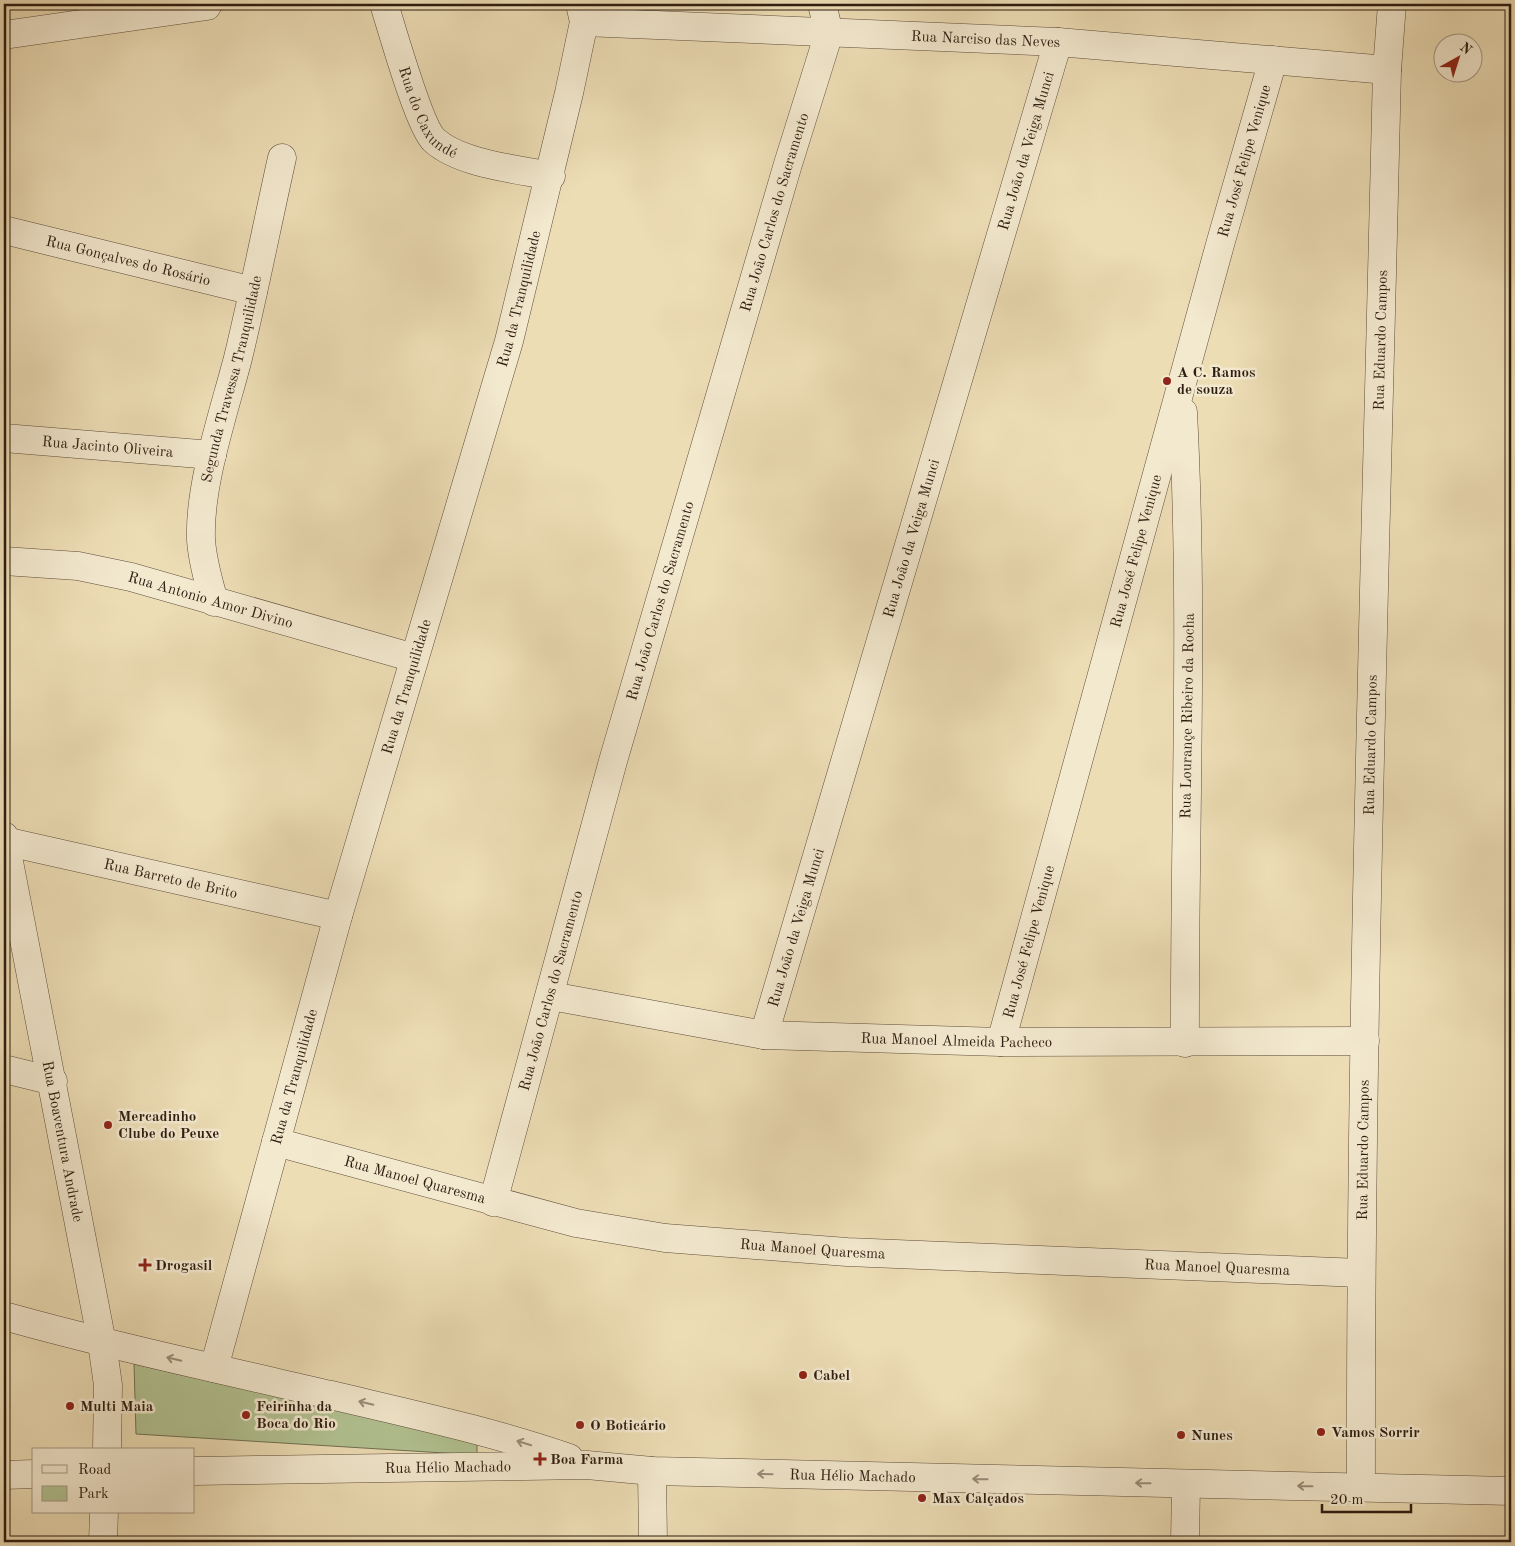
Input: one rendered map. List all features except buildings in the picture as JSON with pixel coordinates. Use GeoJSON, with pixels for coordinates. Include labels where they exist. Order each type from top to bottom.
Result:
{"type":"FeatureCollection","features":[{"type":"Feature","properties":{"kind":"street","name":"Rua do Caxundé"},"geometry":{"type":"LineString","coordinates":[[384,4],[421,115],[434,139],[455,152],[484,162],[551,176]]}},
{"type":"Feature","properties":{"kind":"street"},"geometry":{"type":"LineString","coordinates":[[822,4],[829,33]]}},
{"type":"Feature","properties":{"kind":"street","name":"Rua Eduardo Campos"},"geometry":{"type":"LineString","coordinates":[[1361,1486],[1360,1273],[1387,70],[1392,4]]}},
{"type":"Feature","properties":{"kind":"street"},"geometry":{"type":"LineString","coordinates":[[4,35],[207,6]]}},
{"type":"Feature","properties":{"kind":"street","name":"Rua da Tranquilidade"},"geometry":{"type":"LineString","coordinates":[[214,1368],[338,916],[508,341],[551,176],[582,13]]}},
{"type":"Feature","properties":{"kind":"street","name":"Rua Narciso das Neves"},"geometry":{"type":"LineString","coordinates":[[582,13],[829,33],[1058,42],[1387,70]]}},
{"type":"Feature","properties":{"kind":"street","name":"Rua João Carlos do Sacramento"},"geometry":{"type":"LineString","coordinates":[[493,1202],[551,996],[613,761],[785,173],[829,33]]}},
{"type":"Feature","properties":{"kind":"street","name":"Rua João da Veiga Munci"},"geometry":{"type":"LineString","coordinates":[[764,1035],[1058,42]]}},
{"type":"Feature","properties":{"kind":"street","name":"Rua José Felipe Venique"},"geometry":{"type":"LineString","coordinates":[[1001,1042],[1182,390],[1220,242],[1273,60]]}},
{"type":"Feature","properties":{"kind":"street","name":"Segunda Travessa Tranquilidade"},"geometry":{"type":"LineString","coordinates":[[214,602],[201,539],[203,512],[212,456],[253,291],[282,158]]}},
{"type":"Feature","properties":{"kind":"street","name":"Rua Gonçalves do Rosário"},"geometry":{"type":"LineString","coordinates":[[4,230],[253,291]]}},
{"type":"Feature","properties":{"kind":"street","name":"Rua Lourançe Ribeiro da Rocha"},"geometry":{"type":"LineString","coordinates":[[1182,390],[1189,612],[1184,895],[1184,1043]]}},
{"type":"Feature","properties":{"kind":"street","name":"Rua Jacinto Oliveira"},"geometry":{"type":"LineString","coordinates":[[4,438],[212,456]]}},
{"type":"Feature","properties":{"kind":"street","name":"Rua Antonio Amor Divino"},"geometry":{"type":"LineString","coordinates":[[4,561],[87,568],[131,577],[414,658]]}},
{"type":"Feature","properties":{"kind":"street","name":"Rua Barreto de Brito"},"geometry":{"type":"LineString","coordinates":[[4,839],[338,916]]}},
{"type":"Feature","properties":{"kind":"street","name":"Rua Boaventura Andrade"},"geometry":{"type":"LineString","coordinates":[[4,839],[53,1081],[102,1343],[108,1385],[107,1448]]}},
{"type":"Feature","properties":{"kind":"street","name":"Rua Manoel Almeida Pacheco"},"geometry":{"type":"LineString","coordinates":[[551,996],[764,1035],[1001,1042],[1184,1043],[1365,1041]]}},
{"type":"Feature","properties":{"kind":"street"},"geometry":{"type":"LineString","coordinates":[[4,1069],[53,1081]]}},
{"type":"Feature","properties":{"kind":"street","name":"Rua Manoel Quaresma"},"geometry":{"type":"LineString","coordinates":[[276,1142],[576,1223],[665,1238],[731,1244],[1158,1266],[1360,1273]]}},
{"type":"Feature","properties":{"kind":"street"},"geometry":{"type":"LineString","coordinates":[[4,1316],[102,1343],[455,1424],[528,1444],[587,1465]]}},
{"type":"Feature","properties":{"kind":"street","name":"Rua Hélio Machado"},"geometry":{"type":"LineString","coordinates":[[195,1471],[587,1465],[652,1471],[1186,1484],[1361,1486],[1511,1491]]}},
{"type":"Feature","properties":{"kind":"street"},"geometry":{"type":"LineString","coordinates":[[652,1471],[653,1542]]}},
{"type":"Feature","properties":{"kind":"street"},"geometry":{"type":"LineString","coordinates":[[4,1475],[32,1474]]}},
{"type":"Feature","properties":{"kind":"street"},"geometry":{"type":"LineString","coordinates":[[1185,1542],[1186,1484]]}},
{"type":"Feature","properties":{"kind":"street"},"geometry":{"type":"LineString","coordinates":[[103,1542],[104,1514]]}},
{"type":"Feature","properties":{"kind":"green space"},"geometry":{"type":"Polygon","coordinates":[[[134,1364],[477,1440],[477,1455],[136,1434],[134,1364]]]}},
{"type":"Feature","properties":{"kind":"place","name":"A C. Ramos de souza"},"geometry":{"type":"Point","coordinates":[1167,381]}},
{"type":"Feature","properties":{"kind":"place","name":"Mercadinho Clube do Peuxe"},"geometry":{"type":"Point","coordinates":[108,1125]}},
{"type":"Feature","properties":{"kind":"place","name":"Drogasil"},"geometry":{"type":"Point","coordinates":[145,1265]}},
{"type":"Feature","properties":{"kind":"place","name":"Cabel"},"geometry":{"type":"Point","coordinates":[803,1375]}},
{"type":"Feature","properties":{"kind":"place","name":"Multi Maia"},"geometry":{"type":"Point","coordinates":[70,1406]}},
{"type":"Feature","properties":{"kind":"place","name":"Feirinha da Boca do Rio"},"geometry":{"type":"Point","coordinates":[246,1415]}},
{"type":"Feature","properties":{"kind":"place","name":"O Boticário"},"geometry":{"type":"Point","coordinates":[580,1425]}},
{"type":"Feature","properties":{"kind":"place","name":"Vamos Sorrir"},"geometry":{"type":"Point","coordinates":[1321,1432]}},
{"type":"Feature","properties":{"kind":"place","name":"Nunes"},"geometry":{"type":"Point","coordinates":[1181,1435]}},
{"type":"Feature","properties":{"kind":"place","name":"Boa Farma"},"geometry":{"type":"Point","coordinates":[540,1459]}},
{"type":"Feature","properties":{"kind":"place","name":"Max Calçados"},"geometry":{"type":"Point","coordinates":[922,1498]}}]}
